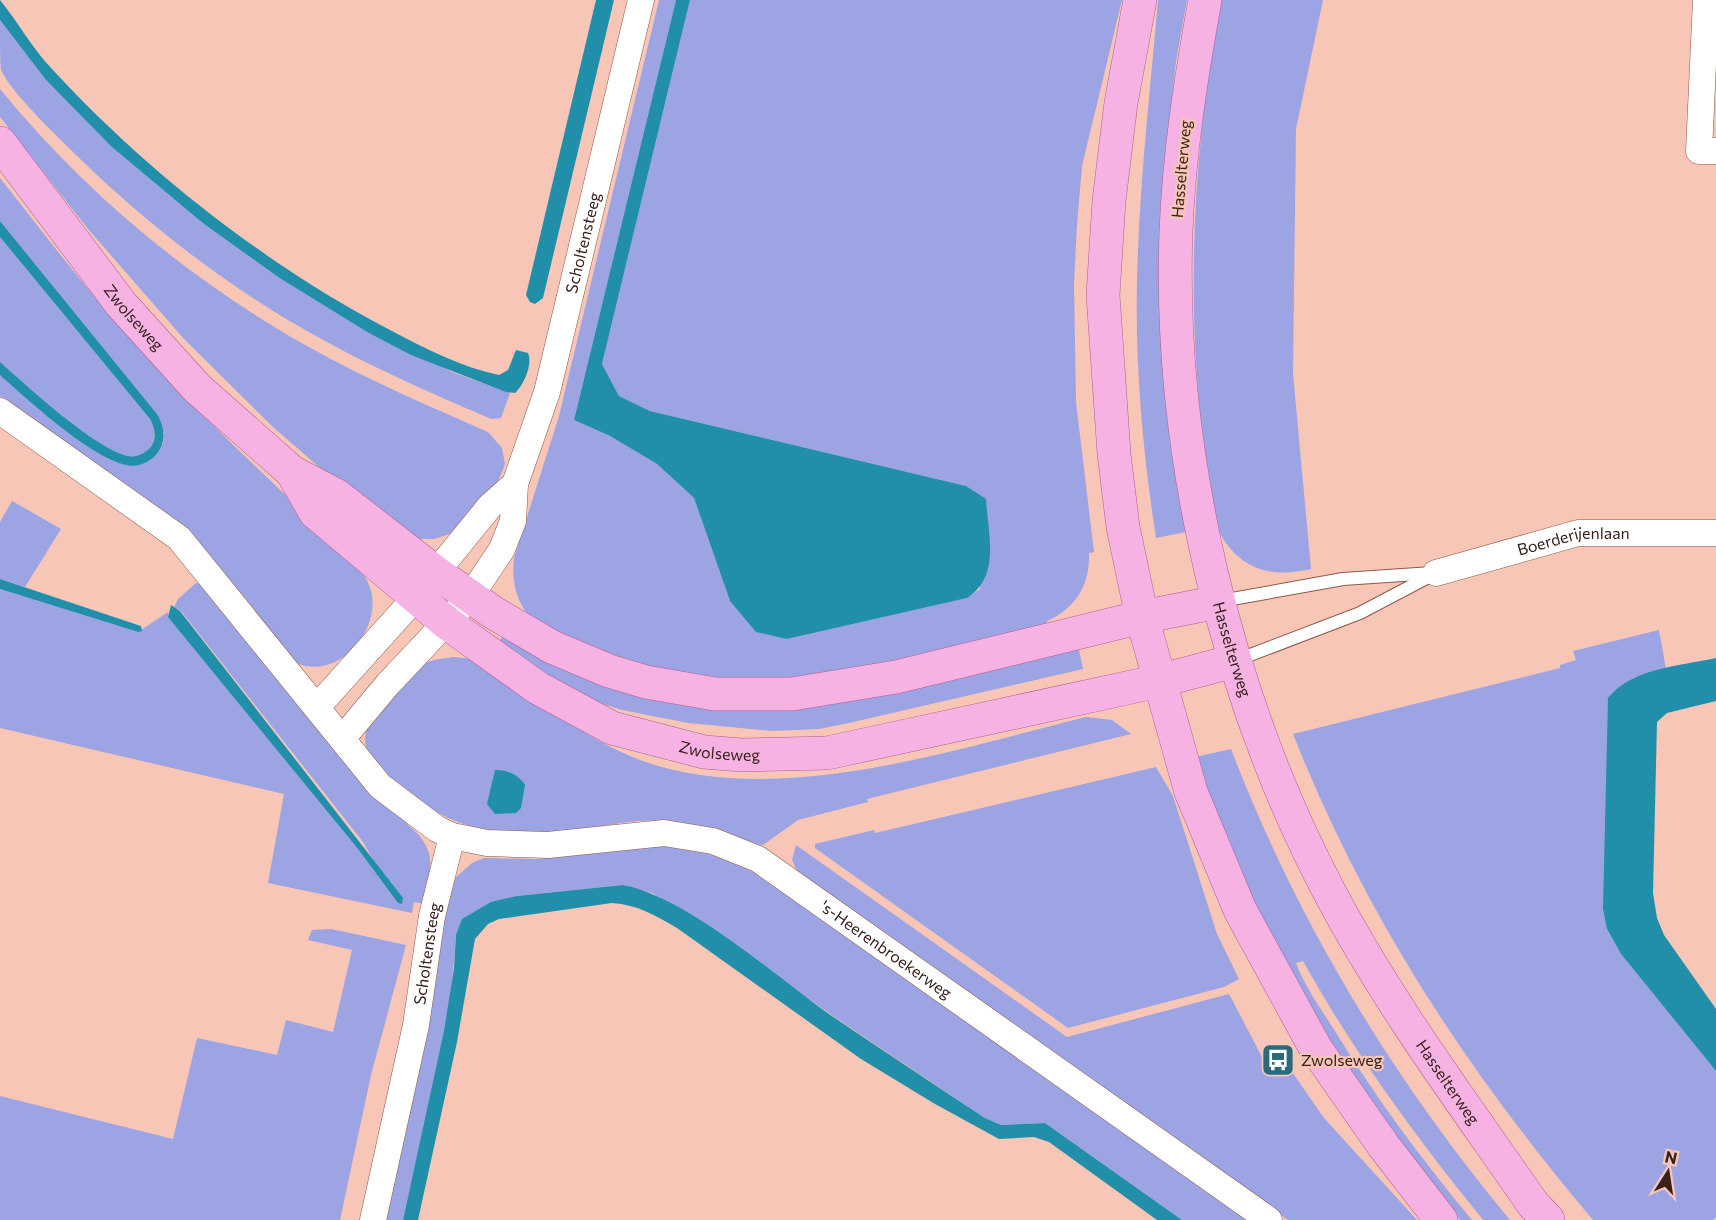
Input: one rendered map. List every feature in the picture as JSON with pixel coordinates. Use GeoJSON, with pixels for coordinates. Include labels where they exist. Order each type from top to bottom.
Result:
{"type":"FeatureCollection","features":[{"type":"Feature","properties":{"kind":"main road"},"geometry":{"type":"LineString","coordinates":[[1140,0],[1121,103],[1109,201],[1103,295],[1115,465],[1122,527],[1142,617],[1191,792],[1239,910],[1316,1049],[1383,1145],[1441,1220]]}},
{"type":"Feature","properties":{"kind":"main road","name":"Hasselterweg"},"geometry":{"type":"LineString","coordinates":[[1205,0],[1180,164],[1176,235],[1178,332],[1187,445],[1218,602],[1234,662],[1273,768],[1330,893],[1380,981],[1533,1204],[1548,1220]]}},
{"type":"Feature","properties":{"kind":"main road","name":"Zwolseweg"},"geometry":{"type":"LineString","coordinates":[[0,143],[121,304],[197,388],[292,472],[315,512],[426,585],[470,597],[552,647],[609,671],[680,689],[758,696],[824,690],[896,677],[1142,617],[1218,602]]}},
{"type":"Feature","properties":{"kind":"main road","name":"Zwolseweg"},"geometry":{"type":"LineString","coordinates":[[426,585],[447,623],[538,688],[612,728],[704,752],[827,753],[1159,681],[1234,662]]}},
{"type":"Feature","properties":{"kind":"street","name":"Scholtensteeg"},"geometry":{"type":"LineString","coordinates":[[342,739],[388,684],[470,597],[502,549],[513,521],[515,484],[547,392],[641,0]]}},
{"type":"Feature","properties":{"kind":"street"},"geometry":{"type":"LineString","coordinates":[[1706,0],[1699,151],[1716,151]]}},
{"type":"Feature","properties":{"kind":"street"},"geometry":{"type":"LineString","coordinates":[[0,411],[179,538],[380,786],[437,830],[452,836]]}},
{"type":"Feature","properties":{"kind":"street","name":"Scholtensteeg"},"geometry":{"type":"LineString","coordinates":[[317,707],[426,585],[490,506],[515,484]]}},
{"type":"Feature","properties":{"kind":"street","name":"Boerderijenlaan"},"geometry":{"type":"LineString","coordinates":[[1436,573],[1578,533],[1716,533]]}},
{"type":"Feature","properties":{"kind":"street","name":"'s-Heerenbroekerweg"},"geometry":{"type":"LineString","coordinates":[[452,836],[487,843],[548,845],[664,833],[712,841],[758,859],[1269,1220]]}},
{"type":"Feature","properties":{"kind":"street","name":"Scholtensteeg"},"geometry":{"type":"LineString","coordinates":[[373,1220],[416,1025],[432,916],[452,836]]}},
{"type":"Feature","properties":{"kind":"lane","name":"Boerderijenlaan"},"geometry":{"type":"LineString","coordinates":[[1218,602],[1343,579],[1436,573]]}},
{"type":"Feature","properties":{"kind":"lane","name":"Boerderijenlaan"},"geometry":{"type":"LineString","coordinates":[[1234,662],[1360,613],[1436,573]]}},
{"type":"Feature","properties":{"kind":"shaded area"},"geometry":{"type":"Polygon","coordinates":[[[0,0],[45,61],[88,107],[168,180],[210,214],[299,277],[344,305],[443,356],[499,375],[508,370],[516,350],[528,353],[528,368],[524,380],[515,393],[506,392],[411,355],[369,333],[278,277],[204,224],[112,147],[46,80],[0,20],[0,0]]]}},
{"type":"Feature","properties":{"kind":"shaded area"},"geometry":{"type":"Polygon","coordinates":[[[596,0],[614,0],[543,298],[535,304],[530,302],[526,295],[596,0]]]}},
{"type":"Feature","properties":{"kind":"shaded area"},"geometry":{"type":"Polygon","coordinates":[[[659,0],[676,0],[574,420],[610,436],[657,464],[694,498],[730,601],[787,639],[966,598],[980,589],[966,486],[650,411],[619,396],[602,364],[690,0],[1122,0],[1082,166],[1074,284],[1076,402],[1094,552],[1089,553],[1087,575],[1079,594],[1066,609],[1047,621],[1048,626],[784,687],[644,672],[533,622],[523,607],[514,584],[514,558],[559,416],[659,0]]]}},
{"type":"Feature","properties":{"kind":"shaded area"},"geometry":{"type":"Polygon","coordinates":[[[676,0],[690,0],[602,364],[619,396],[650,411],[966,486],[986,499],[990,540],[990,554],[985,578],[978,589],[967,598],[787,639],[756,632],[730,601],[694,498],[657,464],[610,436],[574,420],[676,0]]]}},
{"type":"Feature","properties":{"kind":"shaded area"},"geometry":{"type":"Polygon","coordinates":[[[1158,0],[1187,0],[1176,61],[1165,163],[1171,438],[1186,532],[1156,538],[1141,410],[1137,345],[1137,281],[1145,140],[1158,0]]]}},
{"type":"Feature","properties":{"kind":"shaded area"},"geometry":{"type":"Polygon","coordinates":[[[1220,0],[1323,0],[1296,129],[1293,373],[1311,569],[1299,571],[1266,571],[1256,568],[1238,556],[1229,547],[1218,528],[1210,494],[1199,403],[1195,345],[1195,230],[1203,115],[1220,0]]]}},
{"type":"Feature","properties":{"kind":"shaded area"},"geometry":{"type":"Polygon","coordinates":[[[0,20],[46,80],[112,146],[204,224],[278,277],[452,372],[510,393],[501,418],[491,419],[470,410],[327,342],[257,301],[160,230],[70,149],[32,111],[6,79],[1,70],[0,20]]]}},
{"type":"Feature","properties":{"kind":"shaded area"},"geometry":{"type":"Polygon","coordinates":[[[0,89],[67,163],[103,198],[142,232],[222,293],[264,321],[351,370],[488,432],[502,448],[505,464],[494,490],[456,532],[434,539],[419,539],[356,499],[274,428],[184,339],[88,229],[0,117],[0,89]]]}},
{"type":"Feature","properties":{"kind":"shaded area"},"geometry":{"type":"Polygon","coordinates":[[[0,178],[85,285],[138,347],[214,426],[346,551],[358,566],[372,595],[372,610],[368,626],[351,651],[324,666],[309,667],[294,662],[47,433],[0,396],[0,375],[76,437],[109,458],[127,465],[163,444],[164,433],[157,414],[0,221],[0,178]]]}},
{"type":"Feature","properties":{"kind":"shaded area"},"geometry":{"type":"Polygon","coordinates":[[[0,221],[157,414],[163,428],[163,443],[155,456],[148,461],[135,466],[126,465],[95,451],[60,426],[0,375],[0,362],[80,430],[114,451],[128,456],[138,456],[154,442],[153,425],[150,419],[0,237],[0,221]]]}},
{"type":"Feature","properties":{"kind":"shaded area"},"geometry":{"type":"Polygon","coordinates":[[[0,237],[150,419],[154,437],[145,453],[127,456],[96,441],[60,415],[0,362],[0,237]]]}},
{"type":"Feature","properties":{"kind":"shaded area"},"geometry":{"type":"Polygon","coordinates":[[[12,501],[61,529],[25,587],[0,579],[0,522],[12,501]]]}},
{"type":"Feature","properties":{"kind":"shaded area"},"geometry":{"type":"Polygon","coordinates":[[[0,579],[141,626],[142,631],[138,632],[0,589],[0,579]]]}},
{"type":"Feature","properties":{"kind":"shaded area"},"geometry":{"type":"Polygon","coordinates":[[[196,583],[206,585],[424,842],[430,859],[425,904],[414,902],[412,913],[268,883],[284,794],[0,728],[0,589],[138,632],[168,612],[169,617],[358,849],[398,903],[363,842],[181,611],[174,607],[178,599],[196,583]]]}},
{"type":"Feature","properties":{"kind":"shaded area"},"geometry":{"type":"Polygon","coordinates":[[[171,605],[180,611],[403,898],[402,904],[398,903],[358,849],[168,617],[171,605]]]}},
{"type":"Feature","properties":{"kind":"shaded area"},"geometry":{"type":"Polygon","coordinates":[[[507,630],[702,700],[1077,640],[1083,669],[819,729],[772,731],[688,723],[622,710],[590,700],[496,646],[507,630]]]}},
{"type":"Feature","properties":{"kind":"shaded area"},"geometry":{"type":"Polygon","coordinates":[[[1659,630],[1666,669],[1633,678],[1607,929],[1621,954],[1716,1071],[1716,1217],[1713,1220],[1593,1220],[1503,1107],[1423,989],[1386,928],[1353,866],[1321,801],[1293,734],[1560,668],[1560,665],[1576,660],[1573,651],[1659,630]]]}},
{"type":"Feature","properties":{"kind":"shaded area"},"geometry":{"type":"Polygon","coordinates":[[[453,657],[484,664],[585,733],[630,756],[683,772],[740,779],[798,777],[858,770],[918,759],[1086,717],[1112,720],[1131,734],[867,799],[868,802],[798,820],[763,845],[745,842],[710,828],[654,820],[563,832],[509,833],[484,830],[437,813],[395,783],[370,757],[365,744],[367,730],[373,717],[416,670],[433,660],[453,657]]]}},
{"type":"Feature","properties":{"kind":"shaded area"},"geometry":{"type":"Polygon","coordinates":[[[1716,658],[1716,701],[1667,713],[1657,722],[1653,893],[1657,918],[1664,935],[1716,1009],[1716,1071],[1621,954],[1607,929],[1603,909],[1608,698],[1618,688],[1643,674],[1716,658]]]}},
{"type":"Feature","properties":{"kind":"shaded area"},"geometry":{"type":"Polygon","coordinates":[[[1231,749],[1286,875],[1351,996],[1426,1111],[1510,1220],[1483,1220],[1386,1092],[1343,1028],[1303,961],[1296,963],[1304,981],[1351,1056],[1400,1128],[1472,1220],[1460,1220],[1397,1141],[1338,1056],[1311,1012],[1262,921],[1241,876],[1195,757],[1231,749]]]}},
{"type":"Feature","properties":{"kind":"shaded area"},"geometry":{"type":"Polygon","coordinates":[[[1156,767],[1173,796],[1217,934],[1239,979],[1224,987],[1068,1028],[815,848],[815,844],[874,830],[875,833],[1156,767]]]}},
{"type":"Feature","properties":{"kind":"shaded area"},"geometry":{"type":"Polygon","coordinates":[[[495,770],[512,773],[525,785],[521,808],[516,813],[495,814],[487,804],[495,770]]]}},
{"type":"Feature","properties":{"kind":"shaded area"},"geometry":{"type":"Polygon","coordinates":[[[649,845],[680,848],[724,859],[766,879],[1248,1220],[1182,1220],[1045,1123],[1001,1125],[985,1118],[827,1012],[710,928],[652,893],[623,885],[517,896],[456,935],[442,1043],[403,1220],[383,1220],[445,901],[454,879],[472,863],[484,858],[539,859],[649,845]]]}},
{"type":"Feature","properties":{"kind":"shaded area"},"geometry":{"type":"Polygon","coordinates":[[[796,845],[1067,1037],[1229,994],[1271,1074],[1288,1066],[1324,1118],[1417,1220],[1288,1220],[798,873],[792,860],[796,845]]]}},
{"type":"Feature","properties":{"kind":"shaded area"},"geometry":{"type":"Polygon","coordinates":[[[623,885],[648,892],[701,920],[826,1012],[985,1118],[1001,1125],[1045,1123],[1182,1220],[1157,1220],[1049,1142],[1034,1137],[999,1139],[935,1104],[861,1059],[677,928],[638,908],[612,903],[499,919],[488,924],[475,939],[457,1042],[418,1220],[403,1220],[444,1031],[454,968],[456,935],[462,919],[491,902],[517,896],[623,885]]]}},
{"type":"Feature","properties":{"kind":"shaded area"},"geometry":{"type":"Polygon","coordinates":[[[331,929],[406,945],[371,1075],[340,1220],[0,1220],[0,1096],[173,1139],[197,1038],[277,1055],[286,1020],[333,1032],[352,950],[308,940],[312,930],[331,929]]]}},
{"type":"Feature","properties":{"kind":"place","name":"Zwolseweg"},"geometry":{"type":"Point","coordinates":[1278,1060]}}]}
